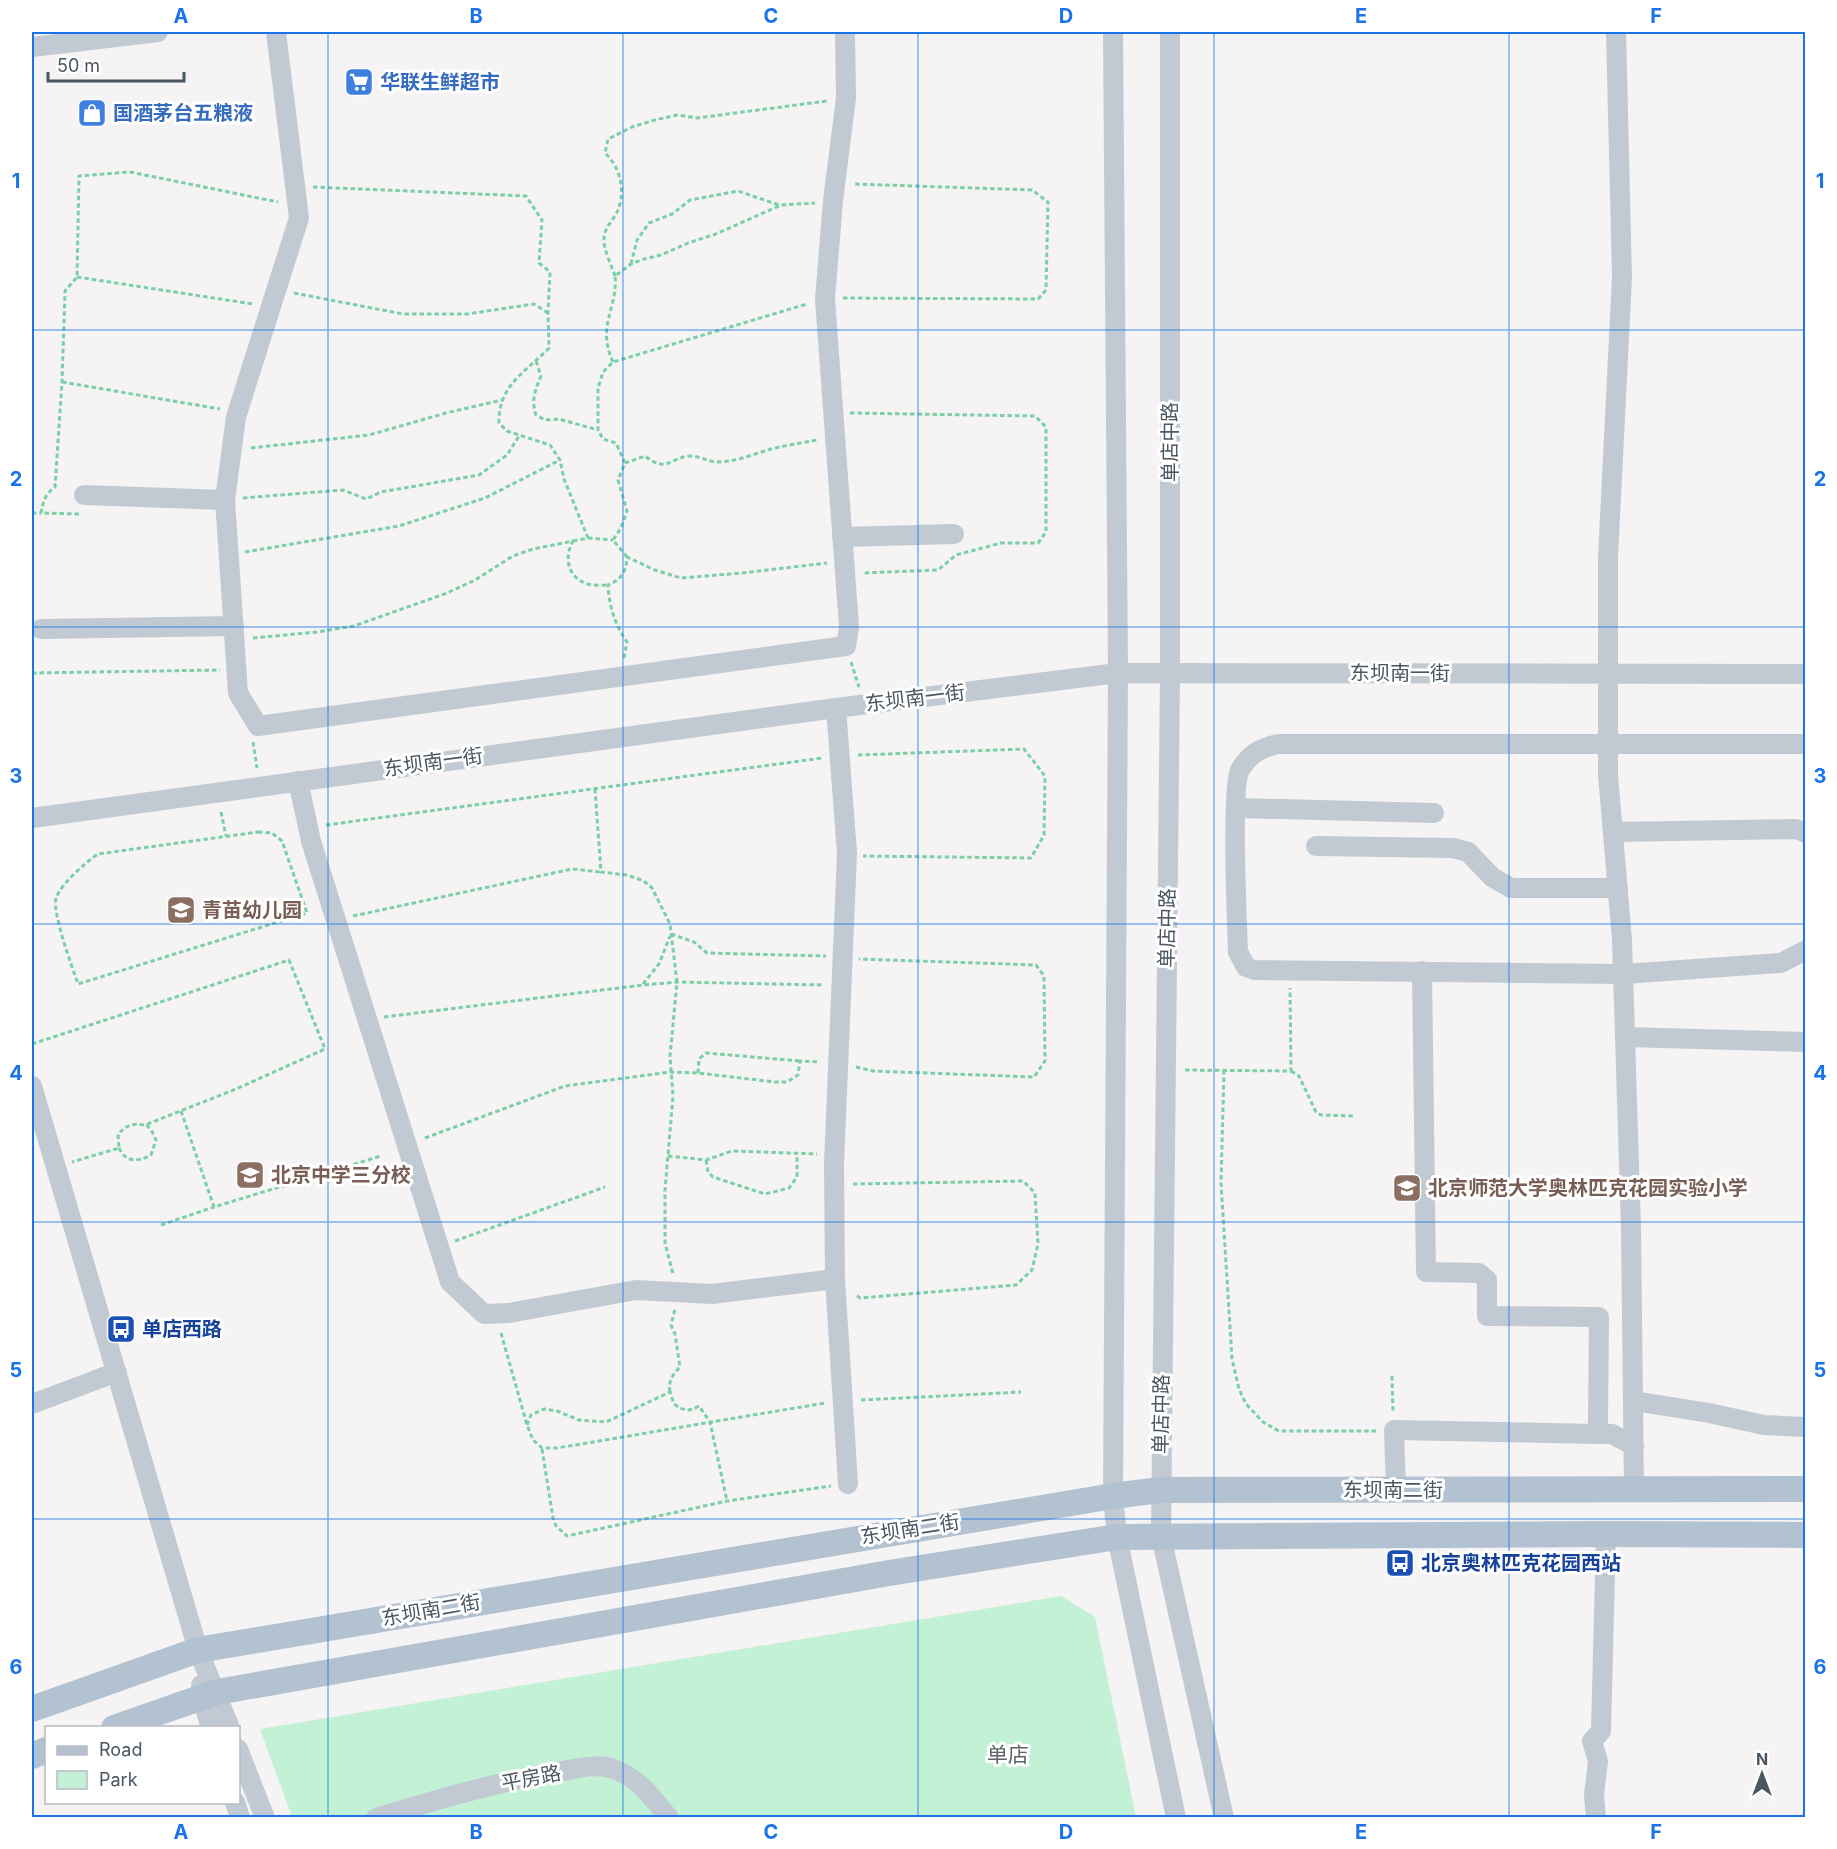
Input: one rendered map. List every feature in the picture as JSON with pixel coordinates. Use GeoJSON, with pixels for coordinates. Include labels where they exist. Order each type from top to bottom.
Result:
{"type":"FeatureCollection","features":[{"type":"Feature","properties":{"kind":"main road","name":"东坝南二街"},"geometry":{"type":"LineString","coordinates":[[32,1709],[198,1650],[1160,1490],[1806,1490]]}},
{"type":"Feature","properties":{"kind":"main road","name":"东坝南二街"},"geometry":{"type":"LineString","coordinates":[[120,1726],[209,1695],[889,1573],[1117,1537],[1806,1535]]}},
{"type":"Feature","properties":{"kind":"street"},"geometry":{"type":"LineString","coordinates":[[32,47],[158,32]]}},
{"type":"Feature","properties":{"kind":"street"},"geometry":{"type":"LineString","coordinates":[[276,32],[299,218],[238,412],[225,500],[238,693],[258,726],[846,646],[849,627],[825,299],[846,98],[845,32]]}},
{"type":"Feature","properties":{"kind":"street"},"geometry":{"type":"LineString","coordinates":[[1113,32],[1118,673],[1113,1496],[1117,1537],[1176,1818]]}},
{"type":"Feature","properties":{"kind":"street","name":"单店中路"},"geometry":{"type":"LineString","coordinates":[[1170,32],[1170,673],[1161,1536],[1224,1818]]}},
{"type":"Feature","properties":{"kind":"street"},"geometry":{"type":"LineString","coordinates":[[1616,32],[1622,277],[1608,557],[1608,775],[1624,974],[1634,1489]]}},
{"type":"Feature","properties":{"kind":"street"},"geometry":{"type":"LineString","coordinates":[[84,495],[225,500]]}},
{"type":"Feature","properties":{"kind":"street"},"geometry":{"type":"LineString","coordinates":[[842,537],[954,534]]}},
{"type":"Feature","properties":{"kind":"street"},"geometry":{"type":"LineString","coordinates":[[41,629],[234,633]]}},
{"type":"Feature","properties":{"kind":"street","name":"东坝南一街"},"geometry":{"type":"LineString","coordinates":[[32,818],[836,708],[1118,673],[1806,674]]}},
{"type":"Feature","properties":{"kind":"street"},"geometry":{"type":"LineString","coordinates":[[836,708],[847,853],[840,1062],[834,1155],[835,1279],[848,1484]]}},
{"type":"Feature","properties":{"kind":"street"},"geometry":{"type":"LineString","coordinates":[[1806,744],[1277,744],[1257,750],[1240,770],[1236,780],[1238,952],[1246,967],[1254,970],[1624,974],[1781,963],[1806,950]]}},
{"type":"Feature","properties":{"kind":"street"},"geometry":{"type":"LineString","coordinates":[[298,781],[308,827],[336,920],[450,1282],[484,1314],[509,1313],[636,1290],[712,1294],[835,1279]]}},
{"type":"Feature","properties":{"kind":"street"},"geometry":{"type":"LineString","coordinates":[[1236,808],[1434,813]]}},
{"type":"Feature","properties":{"kind":"street"},"geometry":{"type":"LineString","coordinates":[[1613,832],[1796,829],[1806,833]]}},
{"type":"Feature","properties":{"kind":"street"},"geometry":{"type":"LineString","coordinates":[[1316,846],[1453,848],[1468,852],[1492,877],[1511,888],[1618,888]]}},
{"type":"Feature","properties":{"kind":"street"},"geometry":{"type":"LineString","coordinates":[[1422,972],[1426,1272],[1479,1273],[1487,1280],[1487,1316],[1599,1317],[1597,1434]]}},
{"type":"Feature","properties":{"kind":"street"},"geometry":{"type":"LineString","coordinates":[[1626,1037],[1806,1042]]}},
{"type":"Feature","properties":{"kind":"street"},"geometry":{"type":"LineString","coordinates":[[32,1086],[198,1650],[209,1695],[211,1726]]}},
{"type":"Feature","properties":{"kind":"street"},"geometry":{"type":"LineString","coordinates":[[32,1404],[117,1372]]}},
{"type":"Feature","properties":{"kind":"street"},"geometry":{"type":"LineString","coordinates":[[1634,1401],[1709,1413],[1764,1425],[1806,1427]]}},
{"type":"Feature","properties":{"kind":"street"},"geometry":{"type":"LineString","coordinates":[[1396,1490],[1394,1430],[1612,1434],[1634,1446]]}},
{"type":"Feature","properties":{"kind":"street"},"geometry":{"type":"LineString","coordinates":[[1596,1818],[1594,1794],[1598,1761],[1592,1741],[1601,1731],[1606,1534]]}},
{"type":"Feature","properties":{"kind":"street"},"geometry":{"type":"LineString","coordinates":[[209,1695],[229,1726]]}},
{"type":"Feature","properties":{"kind":"street"},"geometry":{"type":"LineString","coordinates":[[240,1754],[265,1818]]}},
{"type":"Feature","properties":{"kind":"street","name":"平房路"},"geometry":{"type":"LineString","coordinates":[[376,1818],[460,1792],[526,1777],[592,1766],[614,1769],[638,1781],[669,1818]]}},
{"type":"Feature","properties":{"kind":"path"},"geometry":{"type":"LineString","coordinates":[[613,362],[606,348],[607,317],[616,286],[604,240],[609,221],[618,210],[622,190],[620,175],[613,161],[604,153],[609,139],[632,127],[677,116],[697,118],[846,98]]}},
{"type":"Feature","properties":{"kind":"path"},"geometry":{"type":"LineString","coordinates":[[56,475],[65,291],[77,277],[79,176],[130,172],[298,206]]}},
{"type":"Feature","properties":{"kind":"path"},"geometry":{"type":"LineString","coordinates":[[295,186],[526,196],[542,220],[538,263],[550,272],[549,348],[526,368],[502,400],[499,423],[507,431],[550,445],[560,460],[564,479],[588,538]]}},
{"type":"Feature","properties":{"kind":"path"},"geometry":{"type":"LineString","coordinates":[[613,540],[621,528],[627,511],[618,480],[625,463],[616,443],[603,439],[598,430],[598,388],[603,372],[613,362],[825,299],[1038,299],[1046,290],[1048,202],[1032,190],[835,193],[781,205],[716,234],[631,264],[615,276]]}},
{"type":"Feature","properties":{"kind":"path"},"geometry":{"type":"LineString","coordinates":[[631,264],[637,240],[649,223],[672,214],[690,200],[738,191],[781,205]]}},
{"type":"Feature","properties":{"kind":"path"},"geometry":{"type":"LineString","coordinates":[[77,277],[403,314],[467,314],[534,304],[548,313]]}},
{"type":"Feature","properties":{"kind":"path"},"geometry":{"type":"LineString","coordinates":[[536,361],[541,376],[534,391],[532,406],[536,415],[545,420],[559,419],[598,430]]}},
{"type":"Feature","properties":{"kind":"path"},"geometry":{"type":"LineString","coordinates":[[62,382],[238,412]]}},
{"type":"Feature","properties":{"kind":"path"},"geometry":{"type":"LineString","coordinates":[[232,450],[369,435],[502,400]]}},
{"type":"Feature","properties":{"kind":"path"},"geometry":{"type":"LineString","coordinates":[[234,633],[317,632],[354,626],[456,589],[513,556],[533,549],[588,538],[613,540],[627,557],[655,570],[681,578],[844,568],[938,570],[956,555],[1001,543],[1038,543],[1046,532],[1046,427],[1035,416],[833,413]]}},
{"type":"Feature","properties":{"kind":"path"},"geometry":{"type":"LineString","coordinates":[[225,500],[343,490],[366,499],[381,492],[479,475],[507,455],[519,436]]}},
{"type":"Feature","properties":{"kind":"path"},"geometry":{"type":"LineString","coordinates":[[625,463],[645,456],[663,466],[679,458],[693,456],[715,463],[733,461],[775,448],[835,436]]}},
{"type":"Feature","properties":{"kind":"path"},"geometry":{"type":"LineString","coordinates":[[229,555],[399,526],[485,498],[560,460]]}},
{"type":"Feature","properties":{"kind":"path"},"geometry":{"type":"LineString","coordinates":[[32,513],[41,513]]}},
{"type":"Feature","properties":{"kind":"path"},"geometry":{"type":"LineString","coordinates":[[573,541],[567,551],[568,565],[575,576],[587,584],[608,585],[618,581],[626,570],[627,557]]}},
{"type":"Feature","properties":{"kind":"path"},"geometry":{"type":"LineString","coordinates":[[608,585],[616,625],[627,642],[623,657],[628,675]]}},
{"type":"Feature","properties":{"kind":"path"},"geometry":{"type":"LineString","coordinates":[[846,646],[865,705]]}},
{"type":"Feature","properties":{"kind":"path"},"geometry":{"type":"LineString","coordinates":[[32,673],[237,669]]}},
{"type":"Feature","properties":{"kind":"path"},"geometry":{"type":"LineString","coordinates":[[258,726],[253,742],[260,787]]}},
{"type":"Feature","properties":{"kind":"path"},"geometry":{"type":"LineString","coordinates":[[308,827],[840,756],[1024,749],[1045,776],[1044,835],[1031,858],[870,858],[847,853]]}},
{"type":"Feature","properties":{"kind":"path"},"geometry":{"type":"LineString","coordinates":[[595,789],[602,872]]}},
{"type":"Feature","properties":{"kind":"path"},"geometry":{"type":"LineString","coordinates":[[217,793],[226,836]]}},
{"type":"Feature","properties":{"kind":"path"},"geometry":{"type":"LineString","coordinates":[[258,832],[272,833],[282,841],[307,913],[78,984],[56,911],[57,897],[83,865],[98,854],[226,836],[258,832]]}},
{"type":"Feature","properties":{"kind":"path"},"geometry":{"type":"LineString","coordinates":[[336,920],[572,869],[627,875],[644,881],[652,888],[667,915],[676,982],[670,1056],[673,1096],[665,1190],[665,1243],[678,1292],[671,1325],[675,1334],[680,1367],[673,1374],[669,1387],[674,1404],[690,1411],[699,1406],[710,1422],[727,1501]]}},
{"type":"Feature","properties":{"kind":"path"},"geometry":{"type":"LineString","coordinates":[[671,934],[694,942],[707,953],[844,956],[871,961],[1036,965],[1044,976],[1045,1060],[1034,1077],[873,1071],[840,1062],[706,1053],[699,1059],[698,1073]]}},
{"type":"Feature","properties":{"kind":"path"},"geometry":{"type":"LineString","coordinates":[[642,984],[659,964],[671,934]]}},
{"type":"Feature","properties":{"kind":"path"},"geometry":{"type":"LineString","coordinates":[[32,1044],[289,960],[325,1049],[236,1089],[145,1125]]}},
{"type":"Feature","properties":{"kind":"path"},"geometry":{"type":"LineString","coordinates":[[367,1019],[642,984],[676,982],[843,985]]}},
{"type":"Feature","properties":{"kind":"path"},"geometry":{"type":"LineString","coordinates":[[1290,1005],[1290,1071]]}},
{"type":"Feature","properties":{"kind":"path"},"geometry":{"type":"LineString","coordinates":[[407,1144],[565,1086],[670,1072],[787,1082],[798,1075],[800,1061]]}},
{"type":"Feature","properties":{"kind":"path"},"geometry":{"type":"LineString","coordinates":[[1165,1069],[1290,1071],[1299,1076],[1316,1112],[1321,1115],[1354,1116]]}},
{"type":"Feature","properties":{"kind":"path"},"geometry":{"type":"LineString","coordinates":[[1224,1070],[1221,1183],[1232,1359],[1239,1389],[1246,1404],[1257,1416],[1279,1431],[1365,1432]]}},
{"type":"Feature","properties":{"kind":"path"},"geometry":{"type":"LineString","coordinates":[[181,1111],[214,1207]]}},
{"type":"Feature","properties":{"kind":"path"},"geometry":{"type":"LineString","coordinates":[[134,1123],[151,1129],[156,1140],[151,1155],[140,1161],[131,1160],[122,1155],[119,1148],[118,1134],[126,1126],[134,1123]]}},
{"type":"Feature","properties":{"kind":"path"},"geometry":{"type":"LineString","coordinates":[[56,1167],[119,1148]]}},
{"type":"Feature","properties":{"kind":"path"},"geometry":{"type":"LineString","coordinates":[[668,1156],[706,1160],[732,1150],[834,1155]]}},
{"type":"Feature","properties":{"kind":"path"},"geometry":{"type":"LineString","coordinates":[[706,1160],[708,1172],[713,1178],[765,1194],[789,1188],[797,1177],[797,1153]]}},
{"type":"Feature","properties":{"kind":"path"},"geometry":{"type":"LineString","coordinates":[[161,1225],[381,1156]]}},
{"type":"Feature","properties":{"kind":"path"},"geometry":{"type":"LineString","coordinates":[[834,1185],[1023,1181],[1035,1193],[1038,1244],[1032,1270],[1016,1285],[860,1298],[835,1279]]}},
{"type":"Feature","properties":{"kind":"path"},"geometry":{"type":"LineString","coordinates":[[439,1247],[605,1187]]}},
{"type":"Feature","properties":{"kind":"path"},"geometry":{"type":"LineString","coordinates":[[496,1314],[527,1425],[533,1440],[542,1448],[553,1518],[556,1526],[567,1536],[727,1501],[848,1484]]}},
{"type":"Feature","properties":{"kind":"path"},"geometry":{"type":"LineString","coordinates":[[1392,1377],[1394,1430]]}},
{"type":"Feature","properties":{"kind":"path"},"geometry":{"type":"LineString","coordinates":[[527,1425],[531,1415],[544,1409],[557,1411],[579,1420],[606,1422],[670,1392]]}},
{"type":"Feature","properties":{"kind":"path"},"geometry":{"type":"LineString","coordinates":[[542,1448],[557,1448],[843,1400],[1021,1392]]}},
{"type":"Feature","properties":{"kind":"green space"},"geometry":{"type":"Polygon","coordinates":[[[1061,1596],[1095,1617],[1136,1817],[292,1817],[260,1729],[1061,1596]]]}},
{"type":"Feature","properties":{"kind":"place","name":"华联生鲜超市"},"geometry":{"type":"Point","coordinates":[359,82]}},
{"type":"Feature","properties":{"kind":"place","name":"国酒茅台五粮液"},"geometry":{"type":"Point","coordinates":[92,113]}},
{"type":"Feature","properties":{"kind":"place","name":"青苗幼儿园"},"geometry":{"type":"Point","coordinates":[181,910]}},
{"type":"Feature","properties":{"kind":"place","name":"北京中学三分校"},"geometry":{"type":"Point","coordinates":[250,1175]}},
{"type":"Feature","properties":{"kind":"place","name":"北京师范大学奥林匹克花园实验小学"},"geometry":{"type":"Point","coordinates":[1407,1188]}},
{"type":"Feature","properties":{"kind":"place","name":"单店西路"},"geometry":{"type":"Point","coordinates":[121,1329]}},
{"type":"Feature","properties":{"kind":"place","name":"北京奥林匹克花园西站"},"geometry":{"type":"Point","coordinates":[1400,1563]}},
{"type":"Feature","properties":{"kind":"district","name":"单店"},"geometry":{"type":"Point","coordinates":[1008,1755]}}]}
